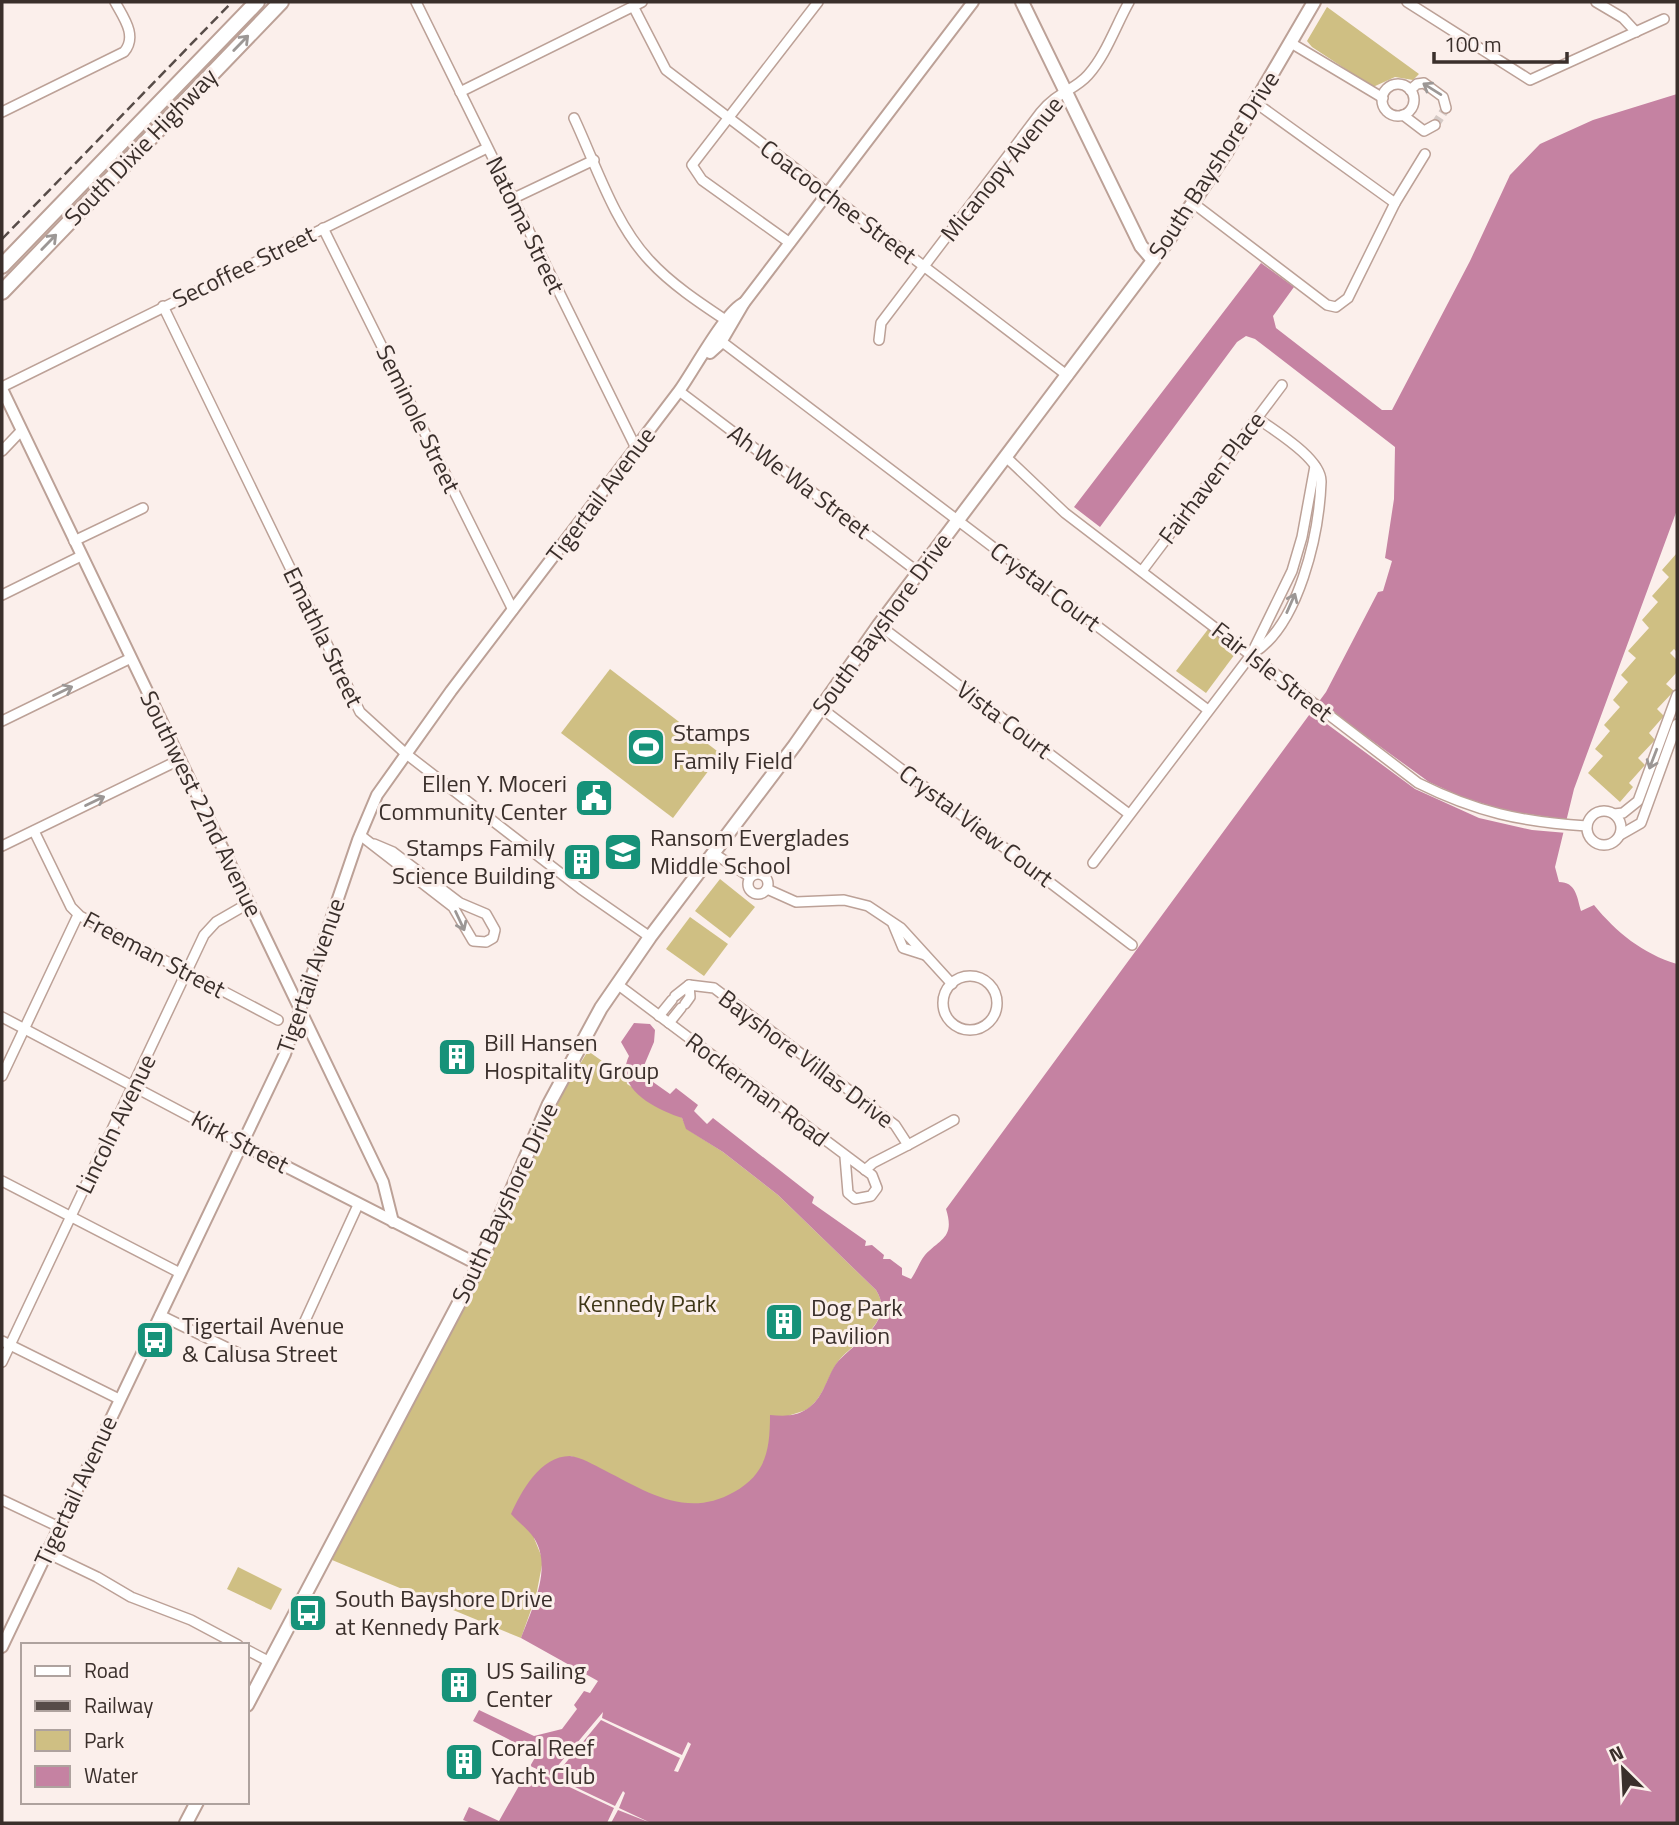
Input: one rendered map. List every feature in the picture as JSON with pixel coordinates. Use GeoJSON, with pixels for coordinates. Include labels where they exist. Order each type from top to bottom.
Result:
{"type":"FeatureCollection","features":[{"type":"Feature","properties":{"kind":"highway","name":"South Dixie Highway"},"geometry":{"type":"LineString","coordinates":[[2,266],[257,2]]}},
{"type":"Feature","properties":{"kind":"highway","name":"South Dixie Highway"},"geometry":{"type":"LineString","coordinates":[[2,292],[281,2]]}},
{"type":"Feature","properties":{"kind":"main road"},"geometry":{"type":"LineString","coordinates":[[1022,2],[1141,246],[1153,260]]}},
{"type":"Feature","properties":{"kind":"main road","name":"South Bayshore Drive"},"geometry":{"type":"LineString","coordinates":[[248,1703],[479,1265],[568,1066],[617,984],[918,572],[1153,260],[1193,203],[1256,103],[1314,2]]}},
{"type":"Feature","properties":{"kind":"main road"},"geometry":{"type":"LineString","coordinates":[[186,1823],[196,1804]]}},
{"type":"Feature","properties":{"kind":"street"},"geometry":{"type":"LineString","coordinates":[[2,112],[119,54],[130,43],[129,29],[115,2]]}},
{"type":"Feature","properties":{"kind":"street","name":"Natoma Street"},"geometry":{"type":"LineString","coordinates":[[416,2],[636,448]]}},
{"type":"Feature","properties":{"kind":"street"},"geometry":{"type":"LineString","coordinates":[[790,243],[694,171],[695,159],[818,2]]}},
{"type":"Feature","properties":{"kind":"street","name":"Tigertail Avenue"},"geometry":{"type":"LineString","coordinates":[[2,1647],[290,1041],[360,835],[377,795],[405,753],[718,340],[732,310],[744,303],[973,2]]}},
{"type":"Feature","properties":{"kind":"street","name":"Micanopy Avenue"},"geometry":{"type":"LineString","coordinates":[[879,340],[881,323],[1045,107],[1065,90],[1082,81],[1091,71],[1129,2]]}},
{"type":"Feature","properties":{"kind":"street"},"geometry":{"type":"LineString","coordinates":[[1407,2],[1533,80],[1664,19]]}},
{"type":"Feature","properties":{"kind":"street"},"geometry":{"type":"LineString","coordinates":[[1596,2],[1623,18],[1636,32]]}},
{"type":"Feature","properties":{"kind":"street"},"geometry":{"type":"LineString","coordinates":[[460,92],[637,4]]}},
{"type":"Feature","properties":{"kind":"street","name":"Coacoochee Street"},"geometry":{"type":"LineString","coordinates":[[637,4],[664,67],[1068,376]]}},
{"type":"Feature","properties":{"kind":"street"},"geometry":{"type":"LineString","coordinates":[[1292,43],[1382,99]]}},
{"type":"Feature","properties":{"kind":"street"},"geometry":{"type":"LineString","coordinates":[[1410,90],[1416,84],[1424,83],[1443,97],[1446,108]]}},
{"type":"Feature","properties":{"kind":"street"},"geometry":{"type":"LineString","coordinates":[[1410,90],[1395,85],[1388,88],[1382,99],[1384,107],[1390,114],[1403,115],[1424,131],[1435,125]]}},
{"type":"Feature","properties":{"kind":"street"},"geometry":{"type":"LineString","coordinates":[[1403,115],[1413,104],[1410,90]]}},
{"type":"Feature","properties":{"kind":"street"},"geometry":{"type":"LineString","coordinates":[[1256,103],[1395,203]]}},
{"type":"Feature","properties":{"kind":"street"},"geometry":{"type":"LineString","coordinates":[[574,118],[625,224],[643,254],[667,277],[728,322]]}},
{"type":"Feature","properties":{"kind":"street","name":"Secoffee Street"},"geometry":{"type":"LineString","coordinates":[[2,388],[486,148]]}},
{"type":"Feature","properties":{"kind":"street"},"geometry":{"type":"LineString","coordinates":[[1193,203],[1327,305],[1338,307],[1348,298],[1395,203],[1425,154]]}},
{"type":"Feature","properties":{"kind":"street"},"geometry":{"type":"LineString","coordinates":[[512,199],[594,160]]}},
{"type":"Feature","properties":{"kind":"street","name":"Seminole Street"},"geometry":{"type":"LineString","coordinates":[[323,228],[513,610]]}},
{"type":"Feature","properties":{"kind":"street","name":"Emathla Street"},"geometry":{"type":"LineString","coordinates":[[163,306],[354,702],[369,723],[581,888],[650,937]]}},
{"type":"Feature","properties":{"kind":"street","name":"Crystal Court"},"geometry":{"type":"LineString","coordinates":[[718,340],[1208,710]]}},
{"type":"Feature","properties":{"kind":"street","name":"Fairhaven Place"},"geometry":{"type":"LineString","coordinates":[[1142,571],[1282,385]]}},
{"type":"Feature","properties":{"kind":"street","name":"Southwest 22nd Avenue"},"geometry":{"type":"LineString","coordinates":[[2,388],[386,1188],[393,1222]]}},
{"type":"Feature","properties":{"kind":"street","name":"Ah We Wa Street"},"geometry":{"type":"LineString","coordinates":[[679,391],[918,572]]}},
{"type":"Feature","properties":{"kind":"street"},"geometry":{"type":"LineString","coordinates":[[1093,863],[1251,655],[1269,644],[1308,561],[1322,475],[1306,455],[1257,418]]}},
{"type":"Feature","properties":{"kind":"street"},"geometry":{"type":"LineString","coordinates":[[2,451],[21,431]]}},
{"type":"Feature","properties":{"kind":"street","name":"Fair Isle Street"},"geometry":{"type":"LineString","coordinates":[[1006,457],[1058,508],[1393,766],[1448,798],[1507,818],[1587,826]]}},
{"type":"Feature","properties":{"kind":"street"},"geometry":{"type":"LineString","coordinates":[[74,541],[143,508]]}},
{"type":"Feature","properties":{"kind":"street"},"geometry":{"type":"LineString","coordinates":[[2,595],[81,556]]}},
{"type":"Feature","properties":{"kind":"street","name":"Vista Court"},"geometry":{"type":"LineString","coordinates":[[879,625],[1129,814]]}},
{"type":"Feature","properties":{"kind":"street"},"geometry":{"type":"LineString","coordinates":[[2,720],[131,657]]}},
{"type":"Feature","properties":{"kind":"street"},"geometry":{"type":"LineString","coordinates":[[1677,695],[1638,801],[1623,813],[1597,812],[1587,826],[1592,841],[1602,845],[1612,843],[1641,823],[1677,724]]}},
{"type":"Feature","properties":{"kind":"street","name":"Crystal View Court"},"geometry":{"type":"LineString","coordinates":[[821,708],[1132,945]]}},
{"type":"Feature","properties":{"kind":"street"},"geometry":{"type":"LineString","coordinates":[[2,846],[179,760]]}},
{"type":"Feature","properties":{"kind":"street"},"geometry":{"type":"LineString","coordinates":[[1614,814],[1621,823],[1620,835]]}},
{"type":"Feature","properties":{"kind":"street","name":"Freeman Street"},"geometry":{"type":"LineString","coordinates":[[34,831],[71,907],[78,915],[278,1020]]}},
{"type":"Feature","properties":{"kind":"street"},"geometry":{"type":"LineString","coordinates":[[360,835],[456,911],[470,939],[481,943],[493,938],[495,930],[486,914],[460,903],[393,852],[374,844]]}},
{"type":"Feature","properties":{"kind":"street"},"geometry":{"type":"LineString","coordinates":[[713,853],[750,877]]}},
{"type":"Feature","properties":{"kind":"street"},"geometry":{"type":"LineString","coordinates":[[757,873],[764,875],[768,880],[767,890],[753,893],[748,886],[750,877],[757,873]]}},
{"type":"Feature","properties":{"kind":"street"},"geometry":{"type":"LineString","coordinates":[[767,890],[796,902],[855,901],[893,924],[952,984]]}},
{"type":"Feature","properties":{"kind":"street","name":"Lincoln Avenue"},"geometry":{"type":"LineString","coordinates":[[2,1362],[6,1343],[72,1216],[209,928],[248,903]]}},
{"type":"Feature","properties":{"kind":"street"},"geometry":{"type":"LineString","coordinates":[[2,1076],[78,915]]}},
{"type":"Feature","properties":{"kind":"street"},"geometry":{"type":"LineString","coordinates":[[971,976],[991,986],[997,1006],[988,1024],[969,1030],[951,1022],[943,1004],[952,984],[971,976]]}},
{"type":"Feature","properties":{"kind":"street"},"geometry":{"type":"LineString","coordinates":[[286,978],[312,978]]}},
{"type":"Feature","properties":{"kind":"street","name":"Rockerman Road"},"geometry":{"type":"LineString","coordinates":[[617,984],[865,1170]]}},
{"type":"Feature","properties":{"kind":"street","name":"Bayshore Villas Drive"},"geometry":{"type":"LineString","coordinates":[[669,1023],[690,997],[689,985]]}},
{"type":"Feature","properties":{"kind":"street","name":"Bayshore Villas Drive"},"geometry":{"type":"LineString","coordinates":[[659,1016],[673,998],[689,985],[710,987],[745,1010],[895,1125],[908,1145],[865,1170]]}},
{"type":"Feature","properties":{"kind":"street","name":"Kirk Street"},"geometry":{"type":"LineString","coordinates":[[2,1017],[358,1205],[479,1265]]}},
{"type":"Feature","properties":{"kind":"street"},"geometry":{"type":"LineString","coordinates":[[290,1041],[315,1040]]}},
{"type":"Feature","properties":{"kind":"street"},"geometry":{"type":"LineString","coordinates":[[908,1145],[954,1120]]}},
{"type":"Feature","properties":{"kind":"street"},"geometry":{"type":"LineString","coordinates":[[845,1157],[847,1188],[855,1199],[871,1196],[877,1188],[875,1178],[865,1170]]}},
{"type":"Feature","properties":{"kind":"street"},"geometry":{"type":"LineString","coordinates":[[2,1181],[180,1273]]}},
{"type":"Feature","properties":{"kind":"street"},"geometry":{"type":"LineString","coordinates":[[304,1323],[358,1205]]}},
{"type":"Feature","properties":{"kind":"street"},"geometry":{"type":"LineString","coordinates":[[160,1315],[244,1356]]}},
{"type":"Feature","properties":{"kind":"street"},"geometry":{"type":"LineString","coordinates":[[6,1343],[119,1399]]}},
{"type":"Feature","properties":{"kind":"street"},"geometry":{"type":"LineString","coordinates":[[2,1500],[59,1527]]}},
{"type":"Feature","properties":{"kind":"street"},"geometry":{"type":"LineString","coordinates":[[47,1553],[131,1597],[191,1620],[233,1643]]}},
{"type":"Feature","properties":{"kind":"street"},"geometry":{"type":"LineString","coordinates":[[248,1651],[270,1662]]}},
{"type":"Feature","properties":{"kind":"green space"},"geometry":{"type":"Polygon","coordinates":[[[1327,7],[1419,74],[1413,80],[1395,77],[1373,87],[1312,47],[1307,41],[1327,7]]]}},
{"type":"Feature","properties":{"kind":"green space"},"geometry":{"type":"Polygon","coordinates":[[[1677,553],[1677,652],[1674,649],[1670,653],[1677,660],[1677,672],[1666,684],[1674,691],[1657,709],[1664,716],[1649,733],[1655,740],[1638,758],[1645,765],[1629,783],[1633,787],[1620,802],[1588,773],[1603,756],[1595,749],[1610,731],[1604,725],[1620,707],[1613,700],[1628,682],[1621,675],[1636,658],[1628,651],[1649,628],[1642,620],[1658,602],[1652,596],[1669,577],[1662,570],[1677,553]]]}},
{"type":"Feature","properties":{"kind":"green space"},"geometry":{"type":"Polygon","coordinates":[[[1209,628],[1238,650],[1206,693],[1176,671],[1209,628]]]}},
{"type":"Feature","properties":{"kind":"green space","name":"Stamps Family Field"},"geometry":{"type":"Polygon","coordinates":[[[610,669],[721,754],[673,818],[561,733],[610,669]]]}},
{"type":"Feature","properties":{"kind":"green space"},"geometry":{"type":"Polygon","coordinates":[[[720,879],[755,907],[730,938],[695,911],[720,879]]]}},
{"type":"Feature","properties":{"kind":"green space"},"geometry":{"type":"Polygon","coordinates":[[[690,917],[728,944],[704,976],[666,949],[690,917]]]}},
{"type":"Feature","properties":{"kind":"green space","name":"Kennedy Park"},"geometry":{"type":"Polygon","coordinates":[[[588,1051],[626,1078],[627,1084],[682,1118],[687,1129],[723,1152],[778,1195],[876,1290],[881,1302],[881,1312],[870,1331],[837,1363],[814,1403],[806,1410],[785,1418],[775,1428],[759,1473],[745,1486],[726,1497],[698,1506],[665,1502],[570,1456],[534,1538],[543,1560],[536,1596],[521,1638],[332,1560],[521,1185],[564,1090],[588,1051]]]}},
{"type":"Feature","properties":{"kind":"green space"},"geometry":{"type":"Polygon","coordinates":[[[238,1567],[282,1589],[271,1610],[227,1589],[238,1567]]]}},
{"type":"Feature","properties":{"kind":"water"},"geometry":{"type":"Polygon","coordinates":[[[1677,94],[1677,510],[1574,789],[1555,867],[1559,882],[1569,885],[1575,891],[1581,911],[1594,905],[1631,941],[1677,964],[1677,1823],[471,1823],[463,1820],[469,1807],[499,1821],[537,1754],[473,1721],[479,1710],[534,1736],[562,1729],[577,1709],[574,1705],[584,1691],[590,1693],[598,1681],[521,1638],[539,1588],[542,1562],[534,1538],[511,1514],[533,1477],[550,1462],[570,1456],[652,1494],[684,1503],[717,1500],[734,1492],[753,1477],[764,1460],[769,1439],[770,1415],[793,1415],[812,1405],[821,1394],[836,1364],[870,1332],[881,1313],[881,1302],[876,1290],[778,1195],[723,1152],[686,1129],[682,1118],[650,1104],[632,1088],[626,1068],[629,1056],[621,1042],[634,1023],[650,1024],[655,1030],[654,1042],[643,1068],[652,1075],[653,1082],[670,1094],[676,1088],[698,1105],[694,1111],[707,1124],[713,1118],[814,1197],[812,1203],[866,1241],[865,1246],[872,1245],[884,1255],[883,1259],[890,1259],[902,1268],[902,1275],[911,1279],[925,1255],[948,1232],[946,1209],[1326,692],[1378,592],[1383,591],[1392,561],[1385,558],[1394,499],[1395,447],[1255,339],[1246,336],[1237,342],[1100,527],[1074,507],[1261,263],[1294,287],[1273,316],[1276,328],[1382,410],[1392,410],[1470,261],[1510,175],[1540,144],[1593,120],[1677,94]]]}},
{"type":"Feature","properties":{"kind":"pier"},"geometry":{"type":"Polygon","coordinates":[[[1316,700],[1429,782],[1462,797],[1507,811],[1570,820],[1567,833],[1532,830],[1479,818],[1415,789],[1308,710],[1316,700]]]}},
{"type":"Feature","properties":{"kind":"pier"},"geometry":{"type":"Polygon","coordinates":[[[603,1712],[602,1718],[682,1755],[688,1742],[691,1744],[678,1772],[674,1771],[680,1758],[601,1720],[554,1777],[615,1806],[623,1791],[625,1793],[619,1808],[651,1823],[618,1810],[611,1823],[607,1823],[614,1808],[527,1767],[528,1765],[550,1775],[603,1712]]]}},
{"type":"Feature","properties":{"kind":"tunnel"},"geometry":{"type":"LineString","coordinates":[[1435,125],[1446,108]]}},
{"type":"Feature","properties":{"kind":"railway"},"geometry":{"type":"LineString","coordinates":[[2,239],[232,2]]}},
{"type":"Feature","properties":{"kind":"place","name":"Stamps Family Field"},"geometry":{"type":"Point","coordinates":[646,747]}},
{"type":"Feature","properties":{"kind":"place","name":"Ellen Y. Moceri Community Center"},"geometry":{"type":"Point","coordinates":[594,798]}},
{"type":"Feature","properties":{"kind":"place","name":"Ransom Everglades Middle School"},"geometry":{"type":"Point","coordinates":[623,852]}},
{"type":"Feature","properties":{"kind":"place","name":"Stamps Family Science Building"},"geometry":{"type":"Point","coordinates":[582,862]}},
{"type":"Feature","properties":{"kind":"place","name":"Bill Hansen Hospitality Group"},"geometry":{"type":"Point","coordinates":[457,1057]}},
{"type":"Feature","properties":{"kind":"place","name":"Dog Park Pavilion"},"geometry":{"type":"Point","coordinates":[784,1322]}},
{"type":"Feature","properties":{"kind":"place","name":"Tigertail Avenue & Calusa Street"},"geometry":{"type":"Point","coordinates":[155,1340]}},
{"type":"Feature","properties":{"kind":"place","name":"South Bayshore Drive at Kennedy Park"},"geometry":{"type":"Point","coordinates":[308,1613]}},
{"type":"Feature","properties":{"kind":"place","name":"US Sailing Center"},"geometry":{"type":"Point","coordinates":[459,1685]}},
{"type":"Feature","properties":{"kind":"place","name":"Coral Reef Yacht Club"},"geometry":{"type":"Point","coordinates":[464,1762]}}]}
